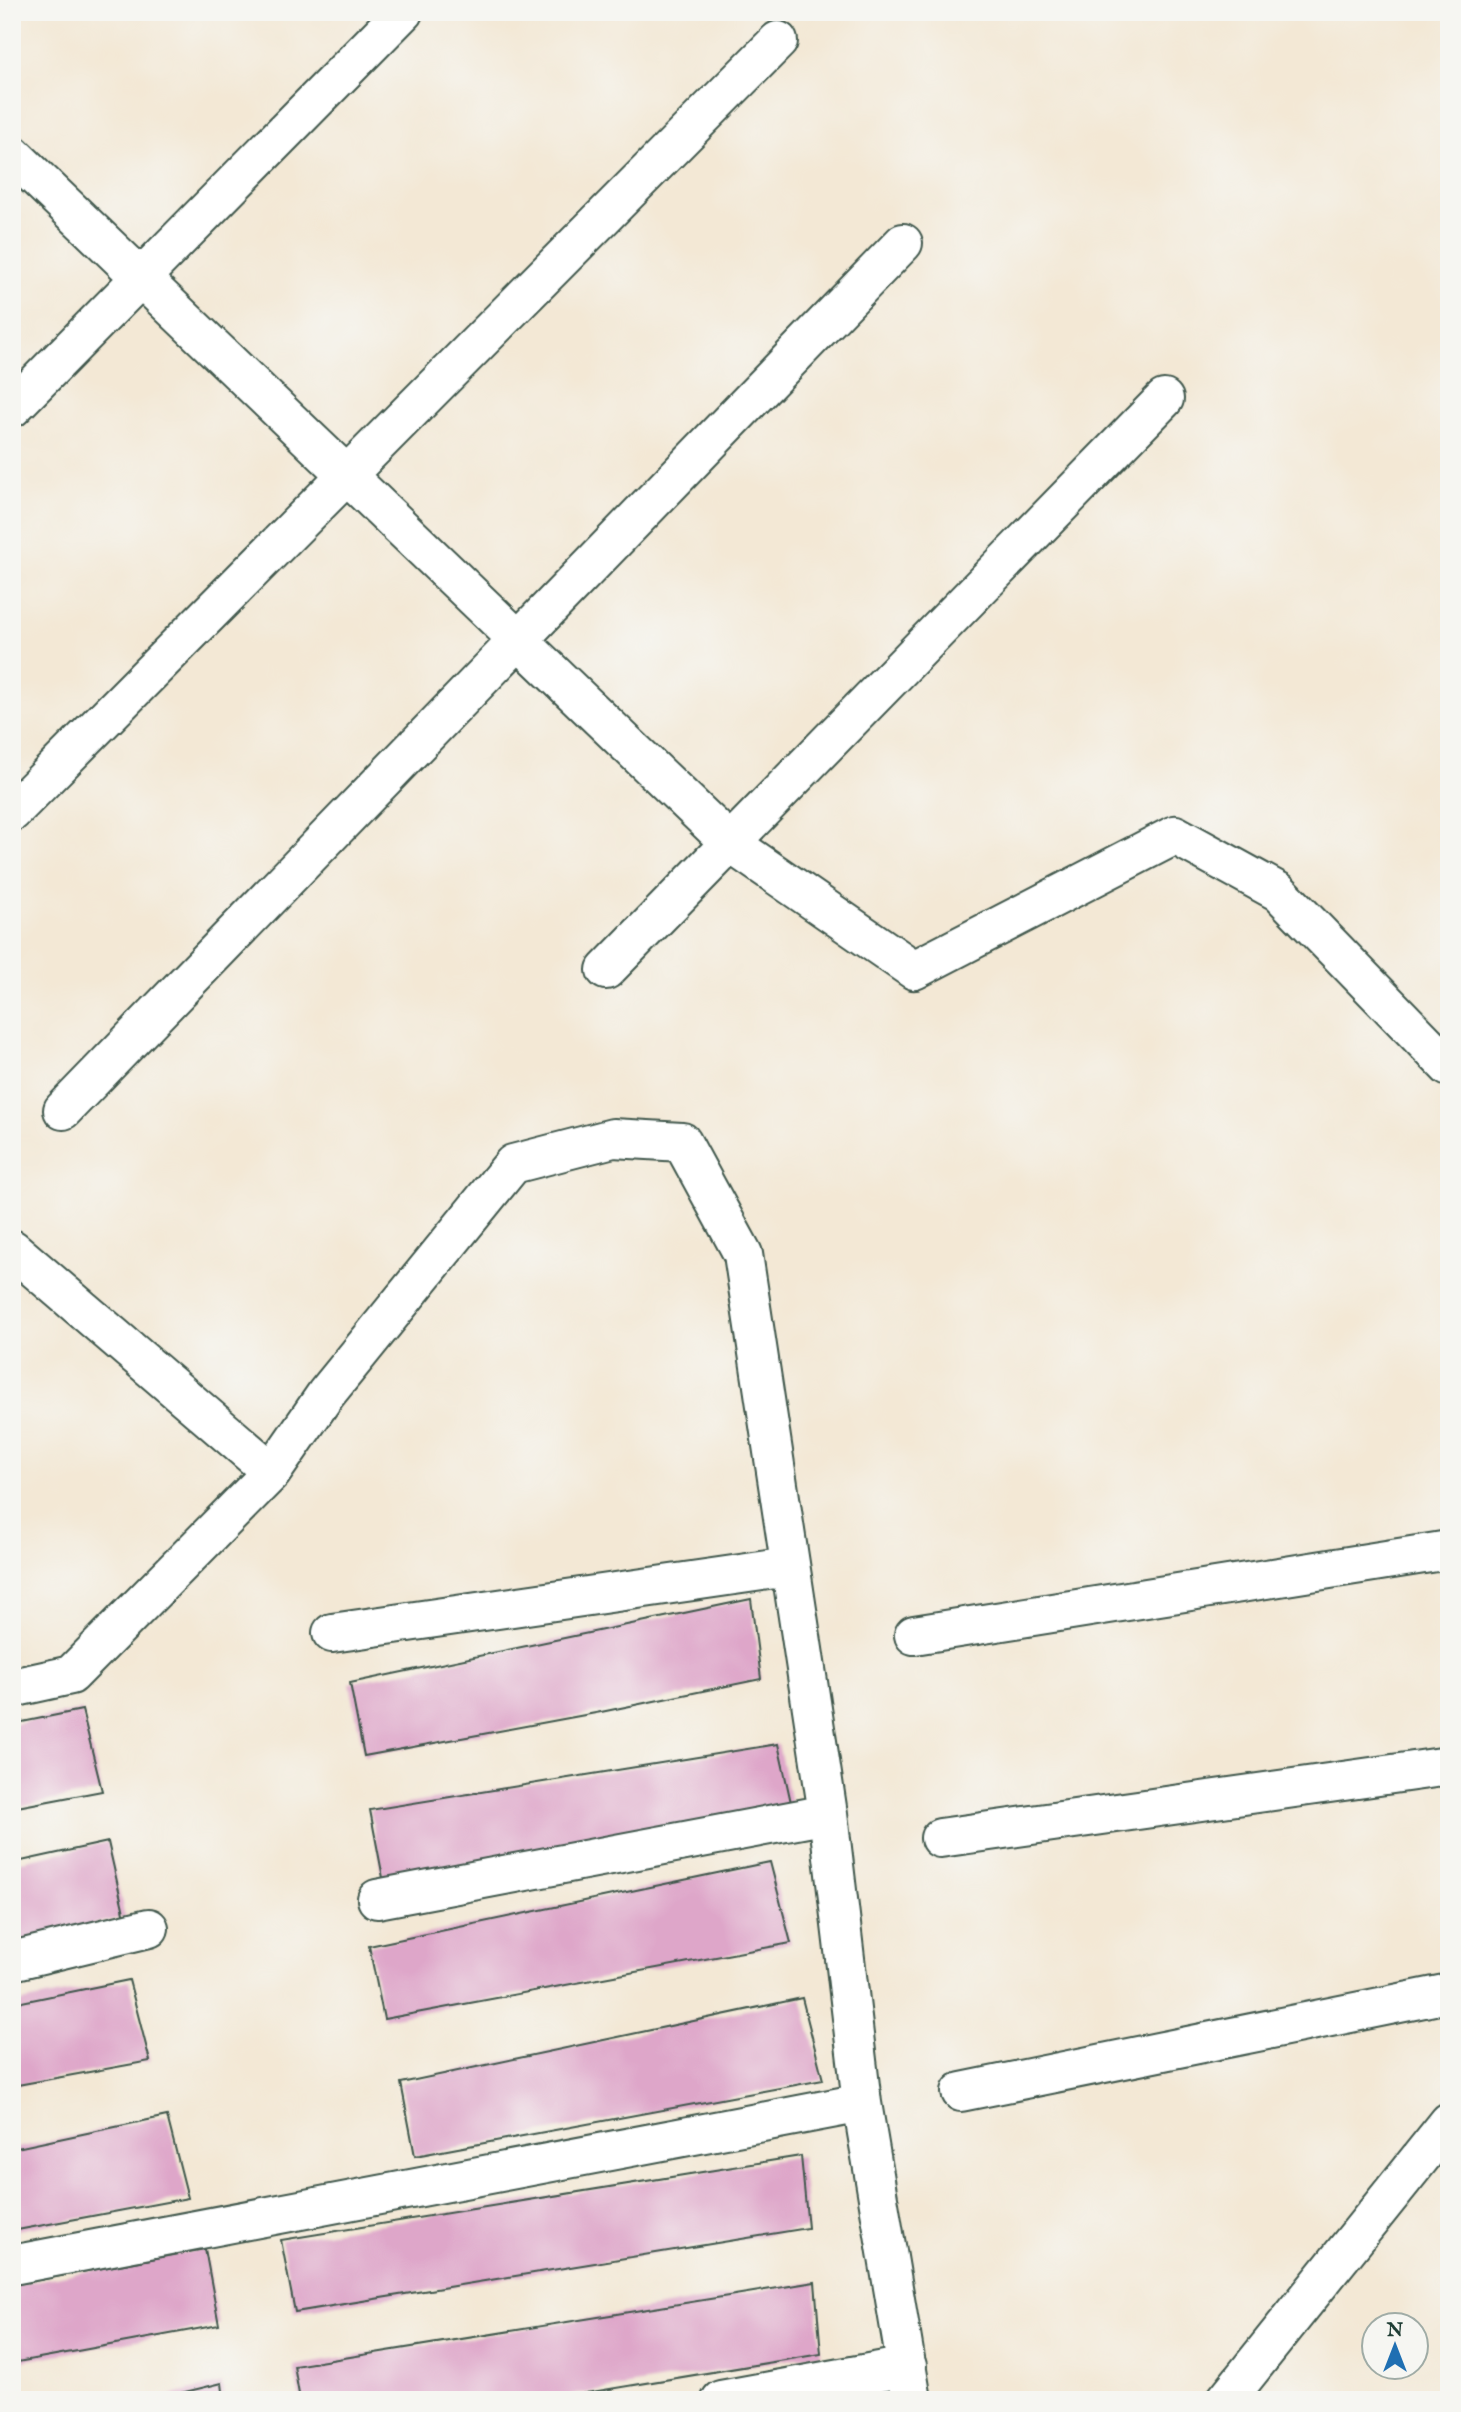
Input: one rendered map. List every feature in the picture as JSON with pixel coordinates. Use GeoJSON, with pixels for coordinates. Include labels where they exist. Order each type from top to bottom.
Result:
{"type":"FeatureCollection","features":[{"type":"Feature","properties":{"kind":"street"},"geometry":{"type":"LineString","coordinates":[[12,408],[402,12]]}},
{"type":"Feature","properties":{"kind":"street"},"geometry":{"type":"LineString","coordinates":[[12,812],[778,41]]}},
{"type":"Feature","properties":{"kind":"street"},"geometry":{"type":"LineString","coordinates":[[12,154],[730,843],[914,970],[1175,835],[1279,892],[1449,1067]]}},
{"type":"Feature","properties":{"kind":"street"},"geometry":{"type":"LineString","coordinates":[[63,1110],[903,243]]}},
{"type":"Feature","properties":{"kind":"street"},"geometry":{"type":"LineString","coordinates":[[606,970],[1164,399]]}},
{"type":"Feature","properties":{"kind":"street"},"geometry":{"type":"LineString","coordinates":[[12,1688],[71,1675],[272,1472],[326,1394],[513,1164],[613,1138],[682,1142],[743,1254],[828,1814],[862,2102],[910,2383],[721,2400]]}},
{"type":"Feature","properties":{"kind":"street"},"geometry":{"type":"LineString","coordinates":[[12,1249],[272,1472]]}},
{"type":"Feature","properties":{"kind":"street"},"geometry":{"type":"LineString","coordinates":[[914,1635],[1449,1550]]}},
{"type":"Feature","properties":{"kind":"street"},"geometry":{"type":"LineString","coordinates":[[332,1633],[789,1567]]}},
{"type":"Feature","properties":{"kind":"street"},"geometry":{"type":"LineString","coordinates":[[940,1838],[1449,1766]]}},
{"type":"Feature","properties":{"kind":"street"},"geometry":{"type":"LineString","coordinates":[[377,1899],[828,1814]]}},
{"type":"Feature","properties":{"kind":"street"},"geometry":{"type":"LineString","coordinates":[[12,1961],[149,1928]]}},
{"type":"Feature","properties":{"kind":"street"},"geometry":{"type":"LineString","coordinates":[[961,2092],[1449,1993]]}},
{"type":"Feature","properties":{"kind":"street"},"geometry":{"type":"LineString","coordinates":[[12,2265],[862,2102]]}},
{"type":"Feature","properties":{"kind":"street"},"geometry":{"type":"LineString","coordinates":[[1226,2400],[1449,2122]]}},
{"type":"Feature","properties":{"kind":"building"},"geometry":{"type":"Polygon","coordinates":[[[751,1599],[761,1679],[364,1756],[350,1683],[751,1599]]]}},
{"type":"Feature","properties":{"kind":"building"},"geometry":{"type":"Polygon","coordinates":[[[82,1710],[102,1791],[12,1808],[12,1724],[82,1710]]]}},
{"type":"Feature","properties":{"kind":"building"},"geometry":{"type":"Polygon","coordinates":[[[778,1744],[792,1807],[384,1883],[370,1810],[778,1744]]]}},
{"type":"Feature","properties":{"kind":"building"},"geometry":{"type":"Polygon","coordinates":[[[108,1842],[125,1917],[12,1943],[12,1863],[108,1842]]]}},
{"type":"Feature","properties":{"kind":"building"},"geometry":{"type":"Polygon","coordinates":[[[770,1862],[791,1943],[384,2019],[369,1946],[770,1862]]]}},
{"type":"Feature","properties":{"kind":"building"},"geometry":{"type":"Polygon","coordinates":[[[129,1980],[150,2061],[12,2086],[12,2004],[129,1980]]]}},
{"type":"Feature","properties":{"kind":"building"},"geometry":{"type":"Polygon","coordinates":[[[802,1998],[823,2080],[415,2156],[401,2083],[802,1998]]]}},
{"type":"Feature","properties":{"kind":"building"},"geometry":{"type":"Polygon","coordinates":[[[167,2116],[188,2198],[12,2231],[12,2149],[167,2116]]]}},
{"type":"Feature","properties":{"kind":"building"},"geometry":{"type":"Polygon","coordinates":[[[801,2156],[808,2228],[295,2312],[281,2240],[801,2156]]]}},
{"type":"Feature","properties":{"kind":"building"},"geometry":{"type":"Polygon","coordinates":[[[205,2249],[219,2325],[12,2363],[12,2285],[205,2249]]]}},
{"type":"Feature","properties":{"kind":"building"},"geometry":{"type":"Polygon","coordinates":[[[815,2282],[821,2354],[544,2400],[300,2400],[294,2366],[815,2282]]]}},
{"type":"Feature","properties":{"kind":"building"},"geometry":{"type":"Polygon","coordinates":[[[222,2383],[224,2400],[156,2400],[156,2399],[222,2383]]]}}]}
